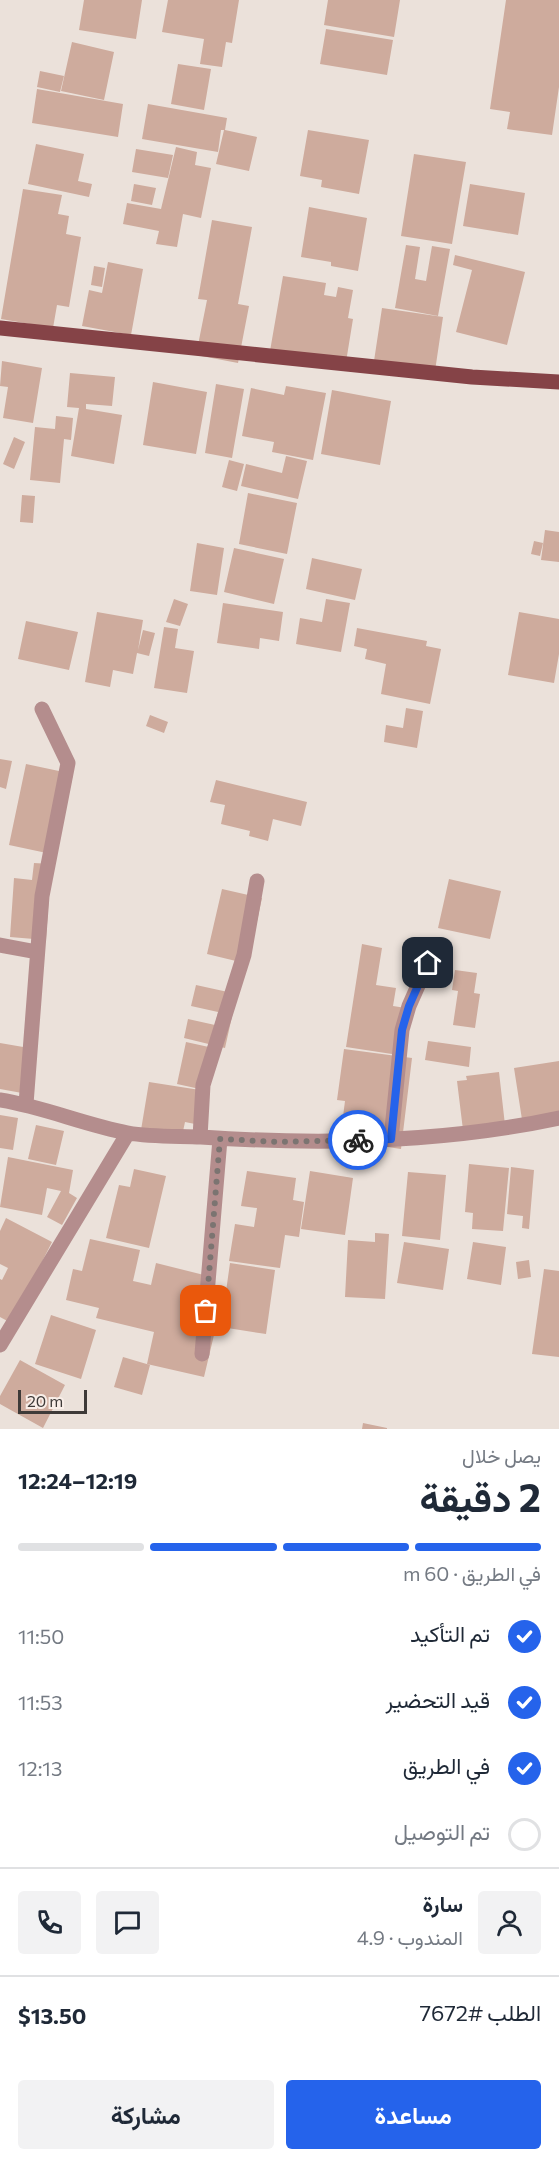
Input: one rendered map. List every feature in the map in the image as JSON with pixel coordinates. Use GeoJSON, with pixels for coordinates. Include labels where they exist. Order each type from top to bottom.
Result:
{"type":"FeatureCollection","features":[{"type":"Feature","properties":{"kind":"main road"},"geometry":{"type":"LineString","coordinates":[[0,328],[472,377],[559,382]]}},
{"type":"Feature","properties":{"kind":"street"},"geometry":{"type":"LineString","coordinates":[[26,1104],[42,896],[68,763],[42,709]]}},
{"type":"Feature","properties":{"kind":"street"},"geometry":{"type":"LineString","coordinates":[[200,1137],[203,1085],[244,955],[257,881]]}},
{"type":"Feature","properties":{"kind":"street"},"geometry":{"type":"LineString","coordinates":[[0,945],[37,952]]}},
{"type":"Feature","properties":{"kind":"street"},"geometry":{"type":"LineString","coordinates":[[391,1139],[402,1030],[409,1006],[428,963]]}},
{"type":"Feature","properties":{"kind":"street"},"geometry":{"type":"LineString","coordinates":[[0,1100],[26,1104],[128,1133],[279,1142],[391,1139],[519,1126],[559,1118]]}},
{"type":"Feature","properties":{"kind":"street"},"geometry":{"type":"LineString","coordinates":[[0,1345],[128,1133]]}},
{"type":"Feature","properties":{"kind":"street"},"geometry":{"type":"LineString","coordinates":[[202,1354],[220,1139]]}},
{"type":"Feature","properties":{"kind":"building"},"geometry":{"type":"Polygon","coordinates":[[[84,0],[142,0],[136,39],[79,30],[84,0]]]}},
{"type":"Feature","properties":{"kind":"building"},"geometry":{"type":"Polygon","coordinates":[[[168,0],[239,0],[232,43],[226,42],[222,67],[200,64],[204,39],[162,32],[168,0]]]}},
{"type":"Feature","properties":{"kind":"building"},"geometry":{"type":"Polygon","coordinates":[[[328,0],[400,0],[394,37],[324,25],[328,0]]]}},
{"type":"Feature","properties":{"kind":"building"},"geometry":{"type":"Polygon","coordinates":[[[506,0],[559,0],[559,87],[552,135],[507,129],[510,112],[490,109],[506,0]]]}},
{"type":"Feature","properties":{"kind":"building"},"geometry":{"type":"Polygon","coordinates":[[[326,29],[393,40],[387,75],[320,64],[326,29]]]}},
{"type":"Feature","properties":{"kind":"building"},"geometry":{"type":"Polygon","coordinates":[[[72,42],[114,52],[104,100],[61,91],[72,42]]]}},
{"type":"Feature","properties":{"kind":"building"},"geometry":{"type":"Polygon","coordinates":[[[178,64],[211,69],[204,110],[171,104],[178,64]]]}},
{"type":"Feature","properties":{"kind":"building"},"geometry":{"type":"Polygon","coordinates":[[[40,71],[64,76],[60,92],[37,87],[40,71]]]}},
{"type":"Feature","properties":{"kind":"building"},"geometry":{"type":"Polygon","coordinates":[[[37,89],[123,104],[118,137],[32,123],[37,89]]]}},
{"type":"Feature","properties":{"kind":"building"},"geometry":{"type":"Polygon","coordinates":[[[148,104],[227,118],[225,130],[257,137],[249,171],[216,164],[224,130],[221,130],[218,152],[142,139],[148,104]]]}},
{"type":"Feature","properties":{"kind":"building"},"geometry":{"type":"Polygon","coordinates":[[[308,130],[369,140],[359,194],[321,187],[322,180],[300,176],[308,130]]]}},
{"type":"Feature","properties":{"kind":"building"},"geometry":{"type":"Polygon","coordinates":[[[36,144],[84,154],[78,181],[92,184],[89,197],[28,184],[36,144]]]}},
{"type":"Feature","properties":{"kind":"building"},"geometry":{"type":"Polygon","coordinates":[[[176,147],[197,152],[195,165],[211,168],[201,218],[183,214],[177,247],[156,244],[159,231],[123,224],[127,203],[161,209],[176,147]]]}},
{"type":"Feature","properties":{"kind":"building"},"geometry":{"type":"Polygon","coordinates":[[[136,149],[173,155],[168,178],[132,172],[136,149]]]}},
{"type":"Feature","properties":{"kind":"building"},"geometry":{"type":"Polygon","coordinates":[[[414,154],[466,162],[452,244],[401,236],[414,154]]]}},
{"type":"Feature","properties":{"kind":"building"},"geometry":{"type":"Polygon","coordinates":[[[134,184],[156,188],[152,205],[131,201],[134,184]]]}},
{"type":"Feature","properties":{"kind":"building"},"geometry":{"type":"Polygon","coordinates":[[[470,184],[525,193],[518,235],[463,226],[470,184]]]}},
{"type":"Feature","properties":{"kind":"building"},"geometry":{"type":"Polygon","coordinates":[[[23,189],[62,195],[58,214],[69,216],[66,234],[81,237],[69,307],[57,305],[53,328],[1,319],[23,189]]]}},
{"type":"Feature","properties":{"kind":"building"},"geometry":{"type":"Polygon","coordinates":[[[309,207],[367,218],[358,271],[331,266],[331,262],[301,257],[309,207]]]}},
{"type":"Feature","properties":{"kind":"building"},"geometry":{"type":"Polygon","coordinates":[[[212,220],[252,227],[238,304],[249,306],[238,363],[196,355],[207,300],[198,299],[212,220]]]}},
{"type":"Feature","properties":{"kind":"building"},"geometry":{"type":"Polygon","coordinates":[[[406,245],[420,247],[415,279],[426,281],[432,246],[450,249],[438,316],[395,308],[406,245]]]}},
{"type":"Feature","properties":{"kind":"building"},"geometry":{"type":"Polygon","coordinates":[[[455,255],[525,272],[507,345],[456,332],[472,270],[453,265],[455,255]]]}},
{"type":"Feature","properties":{"kind":"building"},"geometry":{"type":"Polygon","coordinates":[[[108,262],[143,269],[131,335],[82,326],[89,290],[102,293],[108,262]]]}},
{"type":"Feature","properties":{"kind":"building"},"geometry":{"type":"Polygon","coordinates":[[[94,266],[105,268],[102,287],[91,285],[94,266]]]}},
{"type":"Feature","properties":{"kind":"building"},"geometry":{"type":"Polygon","coordinates":[[[283,276],[326,283],[324,295],[336,297],[338,287],[353,290],[348,318],[353,319],[346,362],[270,351],[283,276]]]}},
{"type":"Feature","properties":{"kind":"building"},"geometry":{"type":"Polygon","coordinates":[[[382,308],[443,317],[435,371],[374,361],[382,308]]]}},
{"type":"Feature","properties":{"kind":"building"},"geometry":{"type":"Polygon","coordinates":[[[2,361],[42,368],[33,423],[3,418],[8,387],[0,386],[2,361]]]}},
{"type":"Feature","properties":{"kind":"building"},"geometry":{"type":"Polygon","coordinates":[[[70,373],[115,377],[112,406],[86,404],[86,409],[122,415],[114,464],[71,456],[79,408],[67,407],[70,373]]]}},
{"type":"Feature","properties":{"kind":"building"},"geometry":{"type":"Polygon","coordinates":[[[153,382],[207,392],[196,454],[143,445],[153,382]]]}},
{"type":"Feature","properties":{"kind":"building"},"geometry":{"type":"Polygon","coordinates":[[[216,384],[244,389],[232,458],[205,453],[216,384]]]}},
{"type":"Feature","properties":{"kind":"building"},"geometry":{"type":"Polygon","coordinates":[[[286,386],[326,393],[313,460],[272,452],[274,442],[242,436],[251,388],[284,395],[286,386]]]}},
{"type":"Feature","properties":{"kind":"building"},"geometry":{"type":"Polygon","coordinates":[[[332,390],[391,401],[380,465],[321,454],[332,390]]]}},
{"type":"Feature","properties":{"kind":"building"},"geometry":{"type":"Polygon","coordinates":[[[56,416],[73,418],[71,440],[64,439],[60,483],[30,480],[35,427],[55,429],[56,416]]]}},
{"type":"Feature","properties":{"kind":"building"},"geometry":{"type":"Polygon","coordinates":[[[14,437],[25,442],[14,469],[3,464],[14,437]]]}},
{"type":"Feature","properties":{"kind":"building"},"geometry":{"type":"Polygon","coordinates":[[[286,456],[307,461],[298,499],[241,486],[246,464],[282,473],[286,456]]]}},
{"type":"Feature","properties":{"kind":"building"},"geometry":{"type":"Polygon","coordinates":[[[229,460],[244,464],[237,491],[222,487],[229,460]]]}},
{"type":"Feature","properties":{"kind":"building"},"geometry":{"type":"Polygon","coordinates":[[[248,493],[297,503],[287,554],[239,544],[248,493]]]}},
{"type":"Feature","properties":{"kind":"building"},"geometry":{"type":"Polygon","coordinates":[[[22,495],[35,496],[33,523],[20,522],[22,495]]]}},
{"type":"Feature","properties":{"kind":"building"},"geometry":{"type":"Polygon","coordinates":[[[545,530],[559,532],[559,562],[541,560],[545,530]]]}},
{"type":"Feature","properties":{"kind":"building"},"geometry":{"type":"Polygon","coordinates":[[[534,541],[543,543],[540,556],[531,554],[534,541]]]}},
{"type":"Feature","properties":{"kind":"building"},"geometry":{"type":"Polygon","coordinates":[[[197,543],[224,548],[217,595],[190,591],[197,543]]]}},
{"type":"Feature","properties":{"kind":"building"},"geometry":{"type":"Polygon","coordinates":[[[234,548],[284,559],[274,604],[224,592],[234,548]]]}},
{"type":"Feature","properties":{"kind":"building"},"geometry":{"type":"Polygon","coordinates":[[[312,558],[362,569],[355,600],[306,589],[312,558]]]}},
{"type":"Feature","properties":{"kind":"building"},"geometry":{"type":"Polygon","coordinates":[[[174,599],[188,604],[180,626],[166,622],[174,599]]]}},
{"type":"Feature","properties":{"kind":"building"},"geometry":{"type":"Polygon","coordinates":[[[326,599],[350,603],[341,652],[296,644],[300,618],[322,622],[326,599]]]}},
{"type":"Feature","properties":{"kind":"building"},"geometry":{"type":"Polygon","coordinates":[[[223,603],[283,612],[279,641],[260,638],[259,649],[217,643],[223,603]]]}},
{"type":"Feature","properties":{"kind":"building"},"geometry":{"type":"Polygon","coordinates":[[[97,612],[143,620],[138,650],[143,630],[155,633],[149,656],[137,653],[133,674],[113,670],[110,687],[85,682],[97,612]]]}},
{"type":"Feature","properties":{"kind":"building"},"geometry":{"type":"Polygon","coordinates":[[[519,612],[559,619],[559,654],[554,683],[508,675],[519,612]]]}},
{"type":"Feature","properties":{"kind":"building"},"geometry":{"type":"Polygon","coordinates":[[[26,621],[78,632],[69,670],[18,659],[26,621]]]}},
{"type":"Feature","properties":{"kind":"building"},"geometry":{"type":"Polygon","coordinates":[[[164,627],[178,629],[175,648],[194,651],[187,693],[154,688],[164,627]]]}},
{"type":"Feature","properties":{"kind":"building"},"geometry":{"type":"Polygon","coordinates":[[[357,628],[427,641],[426,646],[441,649],[430,704],[381,694],[386,664],[365,659],[367,649],[354,646],[357,628]]]}},
{"type":"Feature","properties":{"kind":"building"},"geometry":{"type":"Polygon","coordinates":[[[406,708],[423,711],[417,748],[384,742],[386,725],[403,728],[406,708]]]}},
{"type":"Feature","properties":{"kind":"building"},"geometry":{"type":"Polygon","coordinates":[[[150,715],[168,722],[164,733],[146,726],[150,715]]]}},
{"type":"Feature","properties":{"kind":"building"},"geometry":{"type":"Polygon","coordinates":[[[0,759],[12,761],[6,789],[0,787],[0,759]]]}},
{"type":"Feature","properties":{"kind":"building"},"geometry":{"type":"Polygon","coordinates":[[[26,764],[73,774],[56,855],[9,845],[26,764]]]}},
{"type":"Feature","properties":{"kind":"building"},"geometry":{"type":"Polygon","coordinates":[[[216,780],[307,802],[301,826],[273,819],[268,841],[249,836],[250,831],[221,824],[225,805],[210,802],[216,780]]]}},
{"type":"Feature","properties":{"kind":"building"},"geometry":{"type":"Polygon","coordinates":[[[34,863],[51,864],[46,940],[10,937],[14,878],[32,880],[34,863]]]}},
{"type":"Feature","properties":{"kind":"building"},"geometry":{"type":"Polygon","coordinates":[[[449,879],[501,891],[490,939],[438,928],[449,879]]]}},
{"type":"Feature","properties":{"kind":"building"},"geometry":{"type":"Polygon","coordinates":[[[222,889],[262,898],[253,940],[236,961],[207,954],[222,889]]]}},
{"type":"Feature","properties":{"kind":"building"},"geometry":{"type":"Polygon","coordinates":[[[362,944],[382,948],[376,985],[396,988],[393,1006],[412,1009],[405,1056],[346,1047],[362,944]]]}},
{"type":"Feature","properties":{"kind":"building"},"geometry":{"type":"Polygon","coordinates":[[[455,970],[477,973],[474,993],[480,994],[475,1028],[453,1025],[458,991],[452,990],[455,970]]]}},
{"type":"Feature","properties":{"kind":"building"},"geometry":{"type":"Polygon","coordinates":[[[196,985],[237,994],[225,1048],[184,1038],[188,1019],[215,1025],[218,1012],[191,1006],[196,985]]]}},
{"type":"Feature","properties":{"kind":"building"},"geometry":{"type":"Polygon","coordinates":[[[428,1041],[471,1047],[469,1067],[425,1060],[428,1041]]]}},
{"type":"Feature","properties":{"kind":"building"},"geometry":{"type":"Polygon","coordinates":[[[186,1042],[218,1049],[209,1091],[177,1084],[186,1042]]]}},
{"type":"Feature","properties":{"kind":"building"},"geometry":{"type":"Polygon","coordinates":[[[0,1043],[29,1048],[22,1093],[0,1089],[0,1043]]]}},
{"type":"Feature","properties":{"kind":"building"},"geometry":{"type":"Polygon","coordinates":[[[344,1049],[412,1058],[401,1149],[340,1140],[345,1101],[337,1100],[344,1049]]]}},
{"type":"Feature","properties":{"kind":"building"},"geometry":{"type":"Polygon","coordinates":[[[559,1061],[559,1121],[523,1126],[514,1068],[559,1061]]]}},
{"type":"Feature","properties":{"kind":"building"},"geometry":{"type":"Polygon","coordinates":[[[499,1072],[505,1125],[463,1130],[457,1081],[467,1080],[466,1076],[499,1072]]]}},
{"type":"Feature","properties":{"kind":"building"},"geometry":{"type":"Polygon","coordinates":[[[149,1082],[200,1090],[195,1124],[185,1122],[182,1136],[141,1130],[149,1082]]]}},
{"type":"Feature","properties":{"kind":"building"},"geometry":{"type":"Polygon","coordinates":[[[0,1115],[18,1118],[13,1150],[0,1148],[0,1115]]]}},
{"type":"Feature","properties":{"kind":"building"},"geometry":{"type":"Polygon","coordinates":[[[36,1125],[64,1131],[56,1165],[28,1159],[36,1125]]]}},
{"type":"Feature","properties":{"kind":"building"},"geometry":{"type":"Polygon","coordinates":[[[8,1157],[73,1170],[69,1193],[77,1198],[62,1225],[47,1217],[61,1191],[47,1188],[42,1215],[0,1207],[8,1157]]]}},
{"type":"Feature","properties":{"kind":"building"},"geometry":{"type":"Polygon","coordinates":[[[469,1164],[509,1168],[503,1231],[472,1229],[473,1213],[465,1212],[469,1164]]]}},
{"type":"Feature","properties":{"kind":"building"},"geometry":{"type":"Polygon","coordinates":[[[511,1167],[534,1170],[529,1229],[522,1228],[523,1216],[507,1214],[511,1167]]]}},
{"type":"Feature","properties":{"kind":"building"},"geometry":{"type":"Polygon","coordinates":[[[134,1169],[166,1176],[149,1248],[106,1238],[119,1185],[130,1187],[134,1169]]]}},
{"type":"Feature","properties":{"kind":"building"},"geometry":{"type":"Polygon","coordinates":[[[247,1171],[296,1178],[293,1200],[304,1202],[299,1237],[285,1235],[280,1268],[229,1261],[235,1224],[254,1227],[257,1208],[241,1206],[247,1171]]]}},
{"type":"Feature","properties":{"kind":"building"},"geometry":{"type":"Polygon","coordinates":[[[310,1171],[353,1178],[345,1235],[301,1229],[310,1171]]]}},
{"type":"Feature","properties":{"kind":"building"},"geometry":{"type":"Polygon","coordinates":[[[408,1172],[446,1175],[440,1240],[402,1236],[408,1172]]]}},
{"type":"Feature","properties":{"kind":"building"},"geometry":{"type":"Polygon","coordinates":[[[6,1218],[52,1242],[11,1323],[0,1317],[0,1279],[2,1280],[8,1268],[0,1264],[0,1231],[6,1218]]]}},
{"type":"Feature","properties":{"kind":"building"},"geometry":{"type":"Polygon","coordinates":[[[375,1233],[389,1234],[385,1299],[345,1297],[348,1240],[375,1242],[375,1233]]]}},
{"type":"Feature","properties":{"kind":"building"},"geometry":{"type":"Polygon","coordinates":[[[90,1239],[140,1250],[133,1281],[151,1285],[156,1263],[208,1276],[205,1288],[224,1293],[204,1377],[147,1364],[154,1332],[96,1318],[99,1308],[66,1300],[73,1269],[82,1271],[90,1239]]]}},
{"type":"Feature","properties":{"kind":"building"},"geometry":{"type":"Polygon","coordinates":[[[404,1242],[449,1249],[443,1290],[397,1283],[404,1242]]]}},
{"type":"Feature","properties":{"kind":"building"},"geometry":{"type":"Polygon","coordinates":[[[473,1242],[506,1247],[501,1285],[467,1279],[473,1242]]]}},
{"type":"Feature","properties":{"kind":"building"},"geometry":{"type":"Polygon","coordinates":[[[529,1260],[531,1277],[518,1279],[516,1262],[529,1260]]]}},
{"type":"Feature","properties":{"kind":"building"},"geometry":{"type":"Polygon","coordinates":[[[230,1263],[275,1270],[266,1334],[221,1327],[230,1263]]]}},
{"type":"Feature","properties":{"kind":"building"},"geometry":{"type":"Polygon","coordinates":[[[544,1269],[559,1271],[559,1357],[532,1354],[544,1269]]]}},
{"type":"Feature","properties":{"kind":"building"},"geometry":{"type":"Polygon","coordinates":[[[51,1315],[96,1330],[81,1379],[35,1364],[51,1315]]]}},
{"type":"Feature","properties":{"kind":"building"},"geometry":{"type":"Polygon","coordinates":[[[123,1357],[150,1365],[142,1395],[114,1387],[123,1357]]]}},
{"type":"Feature","properties":{"kind":"building"},"geometry":{"type":"Polygon","coordinates":[[[20,1360],[65,1385],[43,1428],[0,1404],[0,1396],[20,1360]]]}},
{"type":"Feature","properties":{"kind":"building"},"geometry":{"type":"Polygon","coordinates":[[[363,1423],[387,1428],[387,1429],[362,1429],[363,1423]]]}},
{"type":"Feature","properties":{"kind":"way so far"},"geometry":{"type":"LineString","coordinates":[[206,1311],[220,1139],[279,1142],[358,1140]]}},
{"type":"Feature","properties":{"kind":"route"},"geometry":{"type":"LineString","coordinates":[[358,1140],[391,1139],[402,1030],[409,1006],[428,963]]}}]}
